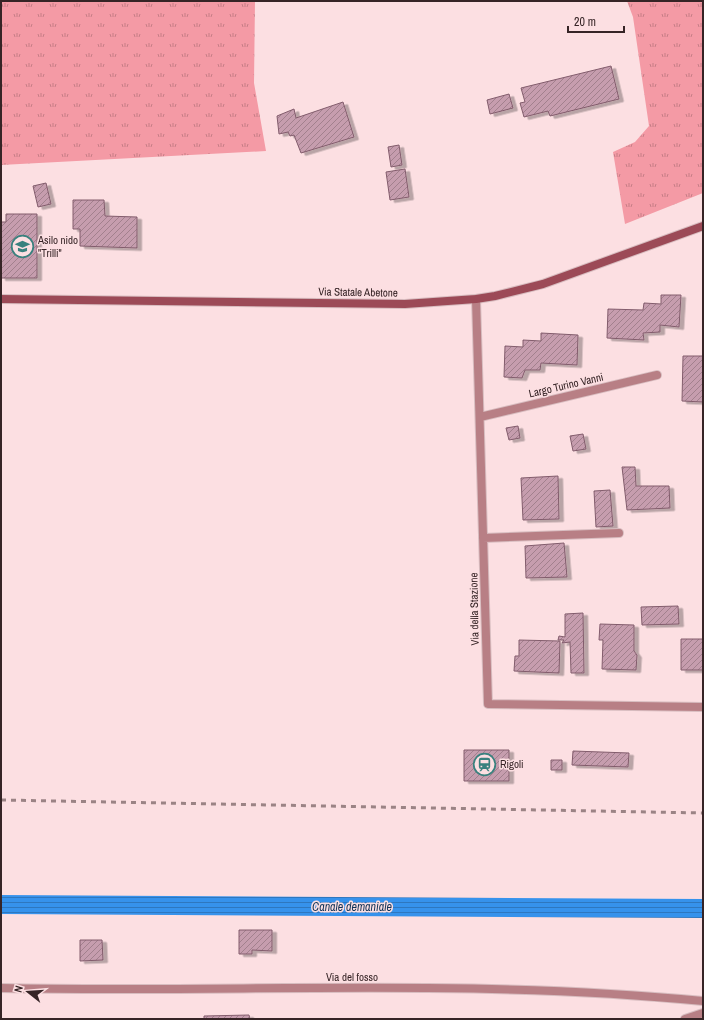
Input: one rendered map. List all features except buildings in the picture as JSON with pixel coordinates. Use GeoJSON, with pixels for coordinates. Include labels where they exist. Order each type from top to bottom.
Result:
{"type":"FeatureCollection","features":[{"type":"Feature","properties":{"kind":"main road","name":"Via Statale Abetone"},"geometry":{"type":"LineString","coordinates":[[1,299],[405,304],[476,299],[543,284],[703,226]]}},
{"type":"Feature","properties":{"kind":"street","name":"Via della Stazione"},"geometry":{"type":"LineString","coordinates":[[476,299],[488,704],[703,707]]}},
{"type":"Feature","properties":{"kind":"street","name":"Largo Turino Vanni"},"geometry":{"type":"LineString","coordinates":[[480,417],[657,375]]}},
{"type":"Feature","properties":{"kind":"street"},"geometry":{"type":"LineString","coordinates":[[483,538],[619,533]]}},
{"type":"Feature","properties":{"kind":"street","name":"Via del fosso"},"geometry":{"type":"LineString","coordinates":[[1,988],[416,988],[573,992],[703,1001]]}},
{"type":"Feature","properties":{"kind":"street"},"geometry":{"type":"LineString","coordinates":[[685,1019],[703,1013]]}},
{"type":"Feature","properties":{"kind":"green space"},"geometry":{"type":"Polygon","coordinates":[[[1,1],[255,1],[254,83],[266,151],[1,165],[1,1]]]}},
{"type":"Feature","properties":{"kind":"green space"},"geometry":{"type":"Polygon","coordinates":[[[627,1],[703,1],[703,193],[625,224],[613,152],[635,142],[649,126],[633,17],[627,1]]]}},
{"type":"Feature","properties":{"kind":"water","name":"Canale demaniale"},"geometry":{"type":"Polygon","coordinates":[[[1,895],[703,899],[703,918],[1,914],[1,895]]]}},
{"type":"Feature","properties":{"kind":"railway"},"geometry":{"type":"LineString","coordinates":[[1,800],[703,813]]}},
{"type":"Feature","properties":{"kind":"place","name":"Asilo nido \"Trilli\""},"geometry":{"type":"Point","coordinates":[22,246]}},
{"type":"Feature","properties":{"kind":"place","name":"Rigoli"},"geometry":{"type":"Point","coordinates":[485,764]}}]}
